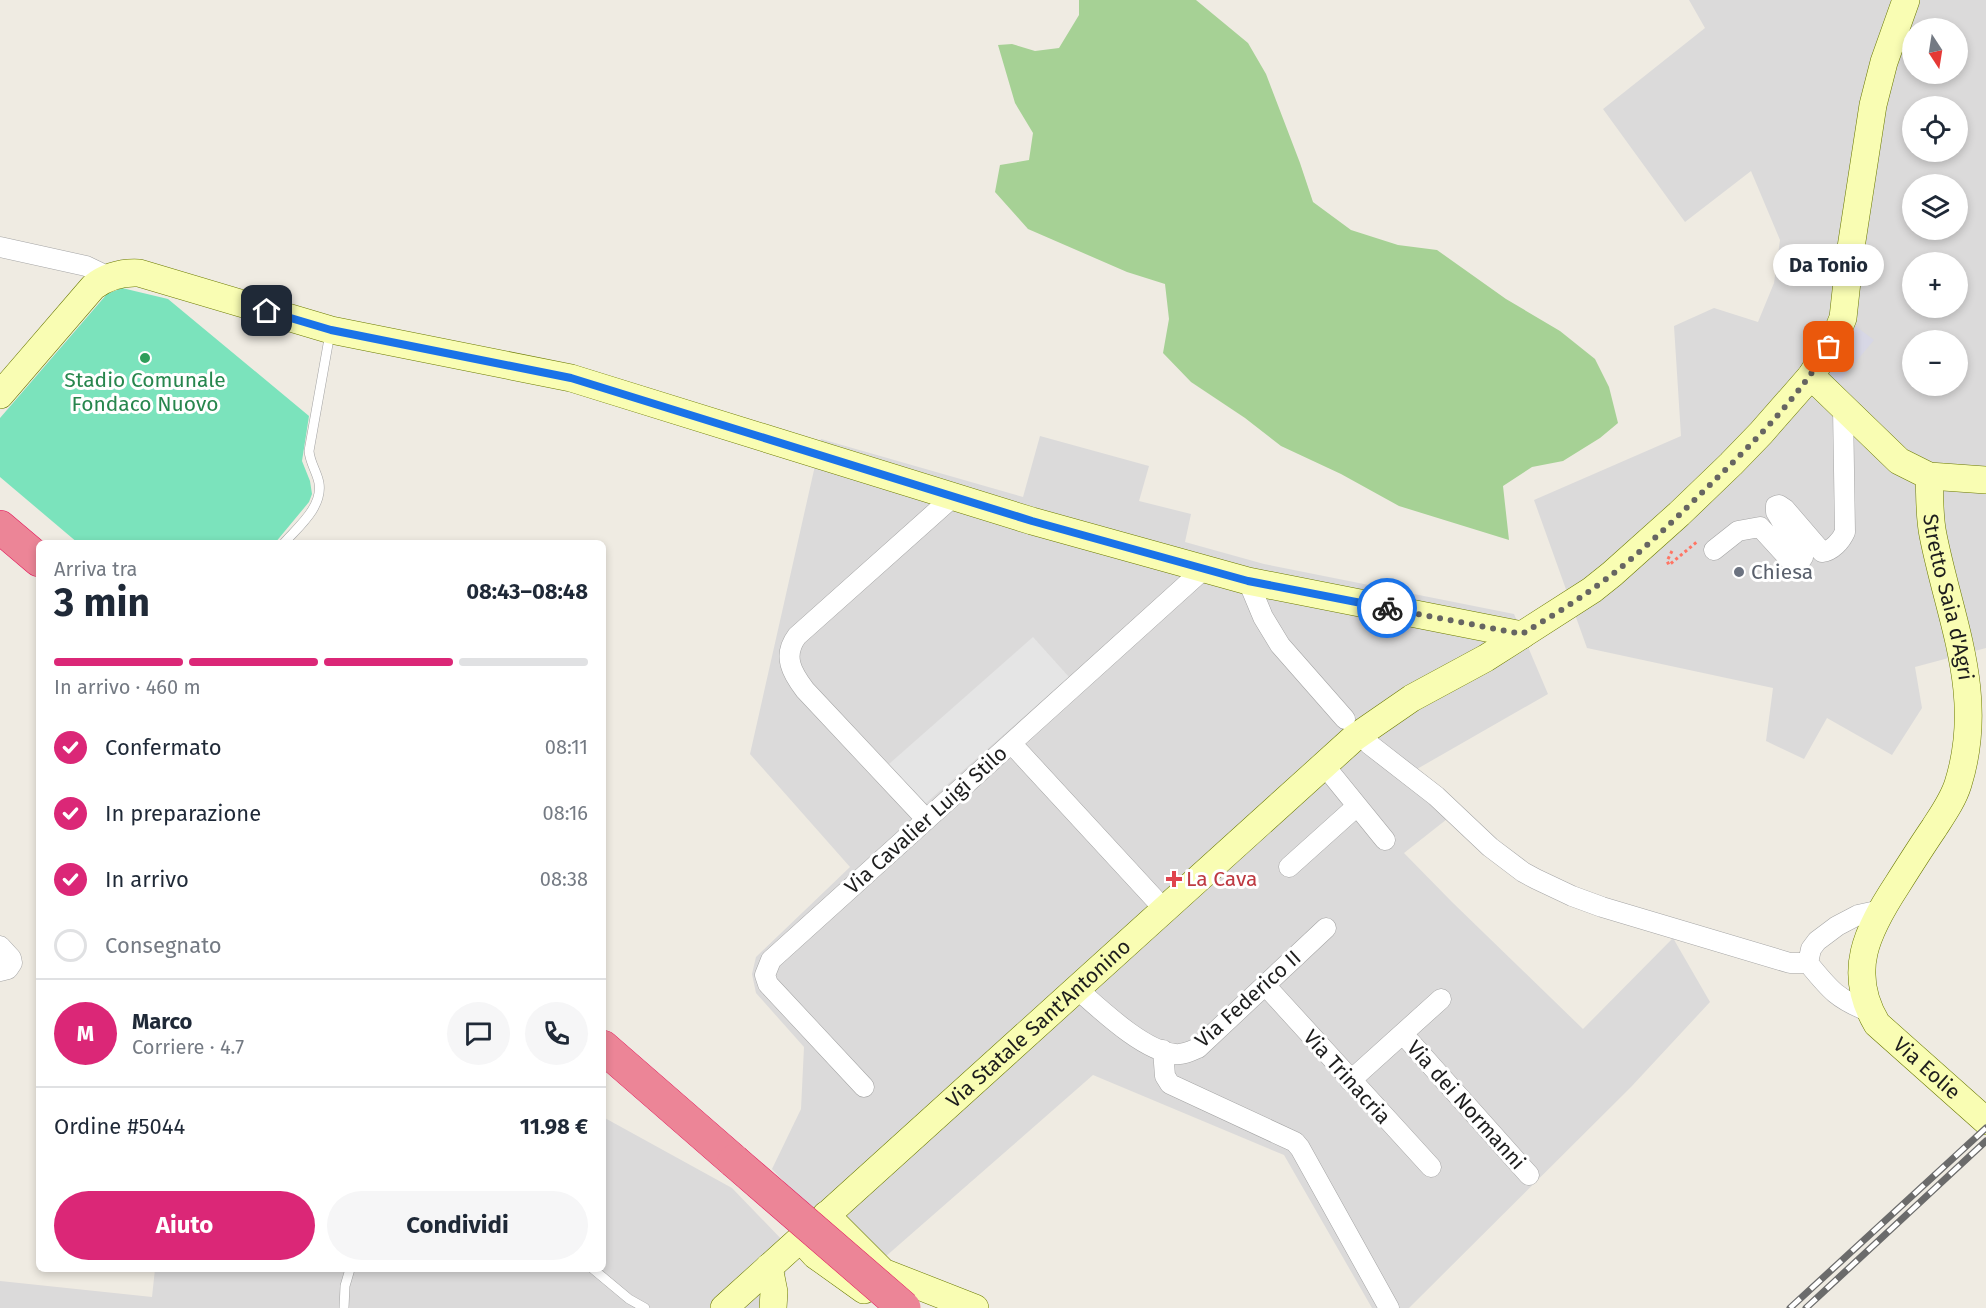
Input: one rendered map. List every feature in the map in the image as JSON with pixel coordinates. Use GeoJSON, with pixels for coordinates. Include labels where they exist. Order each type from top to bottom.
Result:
{"type":"FeatureCollection","features":[{"type":"Feature","properties":{"kind":"highway"},"geometry":{"type":"LineString","coordinates":[[0,527],[36,557]]}},
{"type":"Feature","properties":{"kind":"highway"},"geometry":{"type":"LineString","coordinates":[[606,1050],[734,1161],[908,1296]]}},
{"type":"Feature","properties":{"kind":"street","name":"Via Statale Sant'Antonino"},"geometry":{"type":"LineString","coordinates":[[724,1308],[1359,732],[1405,703],[1468,669],[1592,590],[1679,514],[1761,433],[1811,376],[1836,335],[1843,318],[1850,254],[1873,105],[1884,62],[1906,0]]}},
{"type":"Feature","properties":{"kind":"street"},"geometry":{"type":"LineString","coordinates":[[0,247],[86,266],[109,277]]}},
{"type":"Feature","properties":{"kind":"street"},"geometry":{"type":"LineString","coordinates":[[0,394],[100,281],[119,274],[139,273],[331,330],[571,378],[1032,521],[1248,581],[1522,634]]}},
{"type":"Feature","properties":{"kind":"street"},"geometry":{"type":"LineString","coordinates":[[1811,376],[1899,461],[1929,476],[1986,480]]}},
{"type":"Feature","properties":{"kind":"street"},"geometry":{"type":"LineString","coordinates":[[1718,546],[1738,531],[1760,526],[1792,562],[1799,563],[1803,557],[1776,512],[1776,506],[1779,505],[1822,552],[1831,549],[1843,536],[1845,504],[1843,408]]}},
{"type":"Feature","properties":{"kind":"street","name":"Stretto Saia d'Agri"},"geometry":{"type":"LineString","coordinates":[[1870,1012],[1863,986],[1862,959],[1867,939],[1881,910],[1946,810],[1958,786],[1969,728],[1970,699],[1965,665],[1932,532],[1929,476]]}},
{"type":"Feature","properties":{"kind":"street"},"geometry":{"type":"LineString","coordinates":[[926,819],[805,690],[795,676],[789,656],[790,645],[797,636],[954,496]]}},
{"type":"Feature","properties":{"kind":"street","name":"Via Cavalier Luigi Stilo"},"geometry":{"type":"LineString","coordinates":[[864,1087],[774,992],[765,975],[767,967],[780,951],[1205,568]]}},
{"type":"Feature","properties":{"kind":"street"},"geometry":{"type":"LineString","coordinates":[[1248,581],[1263,617],[1280,645],[1359,732],[1436,796],[1490,847],[1523,872],[1551,887],[1602,907],[1790,963],[1808,963]]}},
{"type":"Feature","properties":{"kind":"street"},"geometry":{"type":"LineString","coordinates":[[1011,743],[1164,909]]}},
{"type":"Feature","properties":{"kind":"street"},"geometry":{"type":"LineString","coordinates":[[1324,765],[1385,840]]}},
{"type":"Feature","properties":{"kind":"street"},"geometry":{"type":"LineString","coordinates":[[1289,867],[1357,806]]}},
{"type":"Feature","properties":{"kind":"street"},"geometry":{"type":"LineString","coordinates":[[1808,963],[1811,949],[1817,941],[1837,926],[1858,915],[1881,910]]}},
{"type":"Feature","properties":{"kind":"street","name":"Via Federico II"},"geometry":{"type":"LineString","coordinates":[[1076,988],[1126,1031],[1163,1050],[1175,1054],[1187,1053],[1198,1048],[1326,928]]}},
{"type":"Feature","properties":{"kind":"street"},"geometry":{"type":"LineString","coordinates":[[0,946],[8,953],[12,963],[8,969],[0,971]]}},
{"type":"Feature","properties":{"kind":"street"},"geometry":{"type":"LineString","coordinates":[[1808,963],[1832,992],[1845,1003],[1870,1012]]}},
{"type":"Feature","properties":{"kind":"street","name":"Via Trinacria"},"geometry":{"type":"LineString","coordinates":[[1265,985],[1350,1081],[1431,1167]]}},
{"type":"Feature","properties":{"kind":"street","name":"Via dei Normanni"},"geometry":{"type":"LineString","coordinates":[[1350,1081],[1441,999]]}},
{"type":"Feature","properties":{"kind":"street","name":"Via Eolie"},"geometry":{"type":"LineString","coordinates":[[1870,1012],[1883,1031],[1986,1121]]}},
{"type":"Feature","properties":{"kind":"street","name":"Via dei Normanni"},"geometry":{"type":"LineString","coordinates":[[1403,1034],[1529,1175]]}},
{"type":"Feature","properties":{"kind":"street"},"geometry":{"type":"LineString","coordinates":[[1163,1050],[1165,1076],[1170,1084],[1295,1142],[1389,1308]]}},
{"type":"Feature","properties":{"kind":"street"},"geometry":{"type":"LineString","coordinates":[[826,1215],[908,1296],[975,1308]]}},
{"type":"Feature","properties":{"kind":"street"},"geometry":{"type":"LineString","coordinates":[[806,1233],[806,1245],[822,1261],[874,1297],[882,1308]]}},
{"type":"Feature","properties":{"kind":"street"},"geometry":{"type":"LineString","coordinates":[[773,1308],[773,1263],[822,1261]]}},
{"type":"Feature","properties":{"kind":"street"},"geometry":{"type":"LineString","coordinates":[[889,1308],[908,1296]]}},
{"type":"Feature","properties":{"kind":"lane"},"geometry":{"type":"LineString","coordinates":[[287,540],[315,507],[319,494],[318,479],[310,461],[309,452],[331,330]]}},
{"type":"Feature","properties":{"kind":"lane"},"geometry":{"type":"LineString","coordinates":[[344,1308],[345,1286],[349,1272]]}},
{"type":"Feature","properties":{"kind":"lane"},"geometry":{"type":"LineString","coordinates":[[597,1272],[629,1299],[645,1308]]}},
{"type":"Feature","properties":{"kind":"path"},"geometry":{"type":"LineString","coordinates":[[1667,561],[1669,565],[1710,530],[1718,546]]}},
{"type":"Feature","properties":{"kind":"shaded area"},"geometry":{"type":"Polygon","coordinates":[[[1689,0],[1986,0],[1986,648],[1915,667],[1922,708],[1892,755],[1827,718],[1804,759],[1766,741],[1773,688],[1587,648],[1534,500],[1681,436],[1674,326],[1714,308],[1758,322],[1774,283],[1780,240],[1751,171],[1685,222],[1603,109],[1705,28],[1689,0]]]}},
{"type":"Feature","properties":{"kind":"shaded area"},"geometry":{"type":"Polygon","coordinates":[[[1854,325],[1874,340],[1834,388],[1829,372],[1854,325]]]}},
{"type":"Feature","properties":{"kind":"shaded area"},"geometry":{"type":"Polygon","coordinates":[[[1040,436],[1149,466],[1139,501],[1191,514],[1185,542],[1264,564],[1514,614],[1548,694],[1417,769],[1461,808],[1404,853],[1583,1029],[1673,938],[1710,1002],[1631,1087],[1409,1308],[1372,1308],[1284,1155],[1093,1075],[869,1271],[772,1169],[801,1109],[804,1047],[756,993],[752,974],[756,957],[850,867],[750,754],[821,439],[1023,497],[1040,436]]]}},
{"type":"Feature","properties":{"kind":"shaded area"},"geometry":{"type":"Polygon","coordinates":[[[1033,637],[1069,677],[925,804],[889,764],[1033,637]]]}},
{"type":"Feature","properties":{"kind":"shaded area"},"geometry":{"type":"Polygon","coordinates":[[[606,1119],[732,1188],[786,1244],[785,1308],[0,1308],[0,1281],[152,1297],[155,1272],[606,1272],[606,1119]]]}},
{"type":"Feature","properties":{"kind":"green space"},"geometry":{"type":"Polygon","coordinates":[[[1079,0],[1196,0],[1248,43],[1266,74],[1313,202],[1351,230],[1398,245],[1437,250],[1506,299],[1560,331],[1595,359],[1609,387],[1618,423],[1600,438],[1563,461],[1532,467],[1503,486],[1509,540],[1399,506],[1341,474],[1281,446],[1245,418],[1191,382],[1163,353],[1169,319],[1165,284],[1127,272],[1028,229],[995,192],[1000,165],[1029,160],[1033,133],[1015,103],[998,45],[1012,44],[1035,51],[1059,48],[1079,15],[1079,0]]]}},
{"type":"Feature","properties":{"kind":"green space","name":"Stadio Comunale Fondaco Nuovo"},"geometry":{"type":"Polygon","coordinates":[[[122,288],[168,299],[309,416],[302,461],[310,481],[312,494],[309,502],[277,540],[74,540],[0,477],[0,418],[107,294],[122,288]]]}},
{"type":"Feature","properties":{"kind":"railway"},"geometry":{"type":"LineString","coordinates":[[1790,1308],[1986,1128]]}},
{"type":"Feature","properties":{"kind":"railway"},"geometry":{"type":"LineString","coordinates":[[1806,1308],[1986,1141]]}},
{"type":"Feature","properties":{"kind":"way so far"},"geometry":{"type":"LineString","coordinates":[[1387,608],[1522,634],[1592,590],[1644,547],[1761,433],[1811,376],[1829,347]]}},
{"type":"Feature","properties":{"kind":"place","name":"Da Tonio"},"geometry":{"type":"Point","coordinates":[1829,347]}},
{"type":"Feature","properties":{"kind":"place","name":"Stadio Comunale Fondaco Nuovo"},"geometry":{"type":"Point","coordinates":[145,358]}},
{"type":"Feature","properties":{"kind":"place","name":"Chiesa"},"geometry":{"type":"Point","coordinates":[1739,572]}},
{"type":"Feature","properties":{"kind":"place","name":"La Cava"},"geometry":{"type":"Point","coordinates":[1174,879]}},
{"type":"Feature","properties":{"kind":"route"},"geometry":{"type":"LineString","coordinates":[[267,311],[331,330],[571,378],[1032,521],[1248,581],[1387,608]]}}]}
